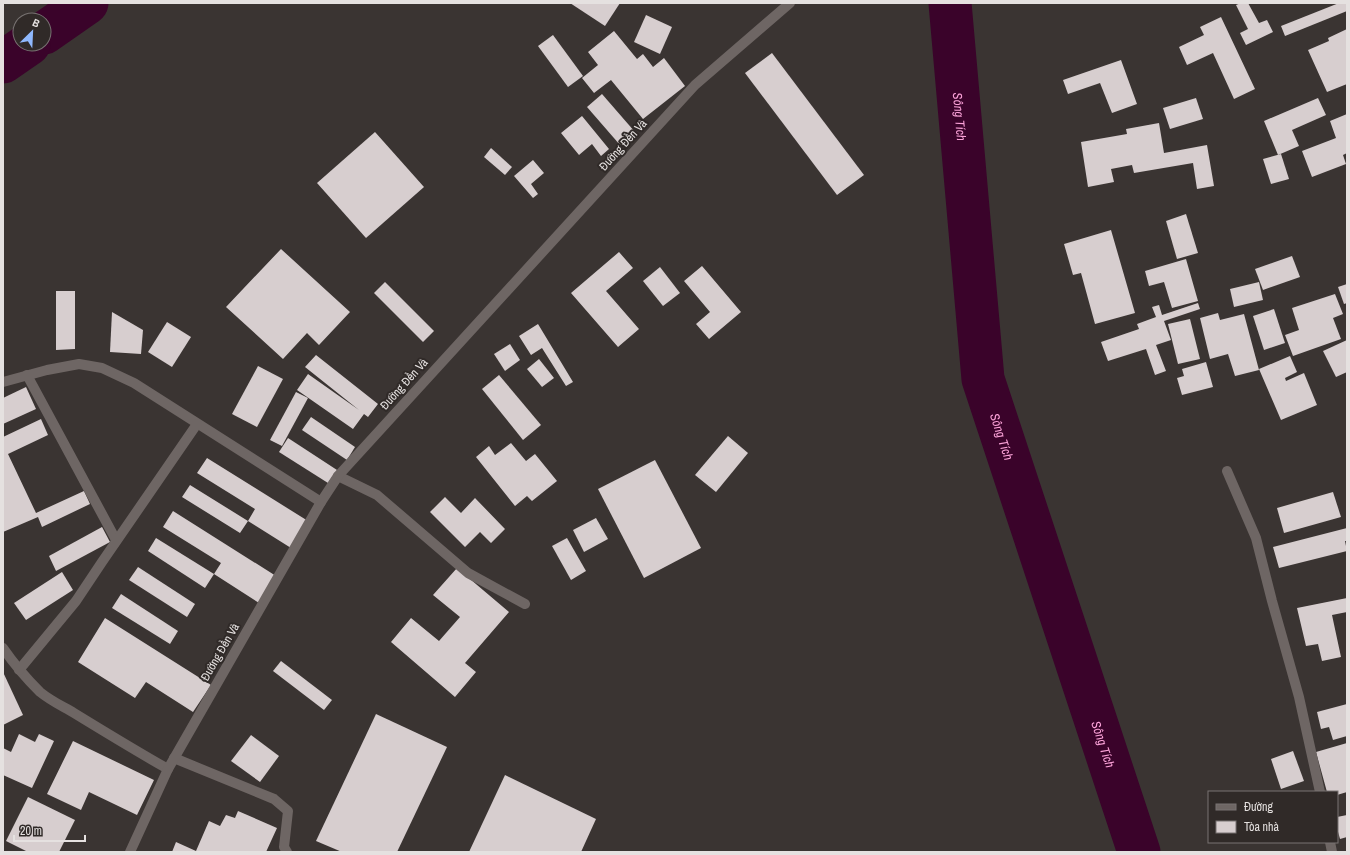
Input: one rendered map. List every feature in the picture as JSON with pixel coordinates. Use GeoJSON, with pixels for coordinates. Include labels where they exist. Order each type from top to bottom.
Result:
{"type":"FeatureCollection","features":[{"type":"Feature","properties":{"kind":"street","name":"Đường Đền Và"},"geometry":{"type":"LineString","coordinates":[[130,852],[174,758],[320,502],[338,476],[695,85],[790,3]]}},
{"type":"Feature","properties":{"kind":"street"},"geometry":{"type":"LineString","coordinates":[[3,382],[27,375],[79,364],[102,368],[134,383],[196,424],[238,448],[320,502]]}},
{"type":"Feature","properties":{"kind":"street"},"geometry":{"type":"LineString","coordinates":[[27,375],[116,540]]}},
{"type":"Feature","properties":{"kind":"street"},"geometry":{"type":"LineString","coordinates":[[19,670],[76,601],[196,424]]}},
{"type":"Feature","properties":{"kind":"street"},"geometry":{"type":"LineString","coordinates":[[1227,471],[1256,538],[1299,697],[1320,791]]}},
{"type":"Feature","properties":{"kind":"street"},"geometry":{"type":"LineString","coordinates":[[338,476],[376,495],[468,573],[525,604]]}},
{"type":"Feature","properties":{"kind":"street"},"geometry":{"type":"LineString","coordinates":[[3,648],[19,670],[41,692],[54,702],[168,770]]}},
{"type":"Feature","properties":{"kind":"street"},"geometry":{"type":"LineString","coordinates":[[174,758],[274,799],[288,811],[284,847],[287,852]]}},
{"type":"Feature","properties":{"kind":"building"},"geometry":{"type":"Polygon","coordinates":[[[570,3],[620,3],[605,26],[570,3]]]}},
{"type":"Feature","properties":{"kind":"building"},"geometry":{"type":"Polygon","coordinates":[[[1248,3],[1259,23],[1267,20],[1273,32],[1246,45],[1240,33],[1248,29],[1236,5],[1248,3]]]}},
{"type":"Feature","properties":{"kind":"building"},"geometry":{"type":"Polygon","coordinates":[[[1339,3],[1347,3],[1347,11],[1285,36],[1281,26],[1339,3]]]}},
{"type":"Feature","properties":{"kind":"building"},"geometry":{"type":"Polygon","coordinates":[[[646,15],[672,27],[660,54],[634,42],[646,15]]]}},
{"type":"Feature","properties":{"kind":"building"},"geometry":{"type":"Polygon","coordinates":[[[1221,17],[1255,89],[1234,99],[1213,53],[1187,65],[1179,47],[1204,35],[1200,27],[1221,17]]]}},
{"type":"Feature","properties":{"kind":"building"},"geometry":{"type":"Polygon","coordinates":[[[1347,29],[1347,84],[1327,92],[1308,50],[1329,41],[1328,38],[1347,29]]]}},
{"type":"Feature","properties":{"kind":"building"},"geometry":{"type":"Polygon","coordinates":[[[614,31],[637,59],[643,54],[653,67],[664,58],[685,86],[643,119],[611,80],[594,93],[582,78],[598,65],[588,52],[614,31]]]}},
{"type":"Feature","properties":{"kind":"building"},"geometry":{"type":"Polygon","coordinates":[[[553,35],[583,76],[568,87],[538,46],[553,35]]]}},
{"type":"Feature","properties":{"kind":"building"},"geometry":{"type":"Polygon","coordinates":[[[772,53],[864,175],[837,195],[745,73],[772,53]]]}},
{"type":"Feature","properties":{"kind":"building"},"geometry":{"type":"Polygon","coordinates":[[[1121,60],[1137,104],[1112,113],[1100,83],[1068,94],[1063,80],[1121,60]]]}},
{"type":"Feature","properties":{"kind":"building"},"geometry":{"type":"Polygon","coordinates":[[[602,94],[635,132],[620,145],[587,107],[602,94]]]}},
{"type":"Feature","properties":{"kind":"building"},"geometry":{"type":"Polygon","coordinates":[[[1196,98],[1203,119],[1170,129],[1163,108],[1196,98]]]}},
{"type":"Feature","properties":{"kind":"building"},"geometry":{"type":"Polygon","coordinates":[[[1318,98],[1326,115],[1292,130],[1299,146],[1278,155],[1264,121],[1318,98]]]}},
{"type":"Feature","properties":{"kind":"building"},"geometry":{"type":"Polygon","coordinates":[[[1347,114],[1347,153],[1343,155],[1346,164],[1312,177],[1302,151],[1336,138],[1330,121],[1347,114]]]}},
{"type":"Feature","properties":{"kind":"building"},"geometry":{"type":"Polygon","coordinates":[[[582,116],[609,149],[601,156],[592,144],[579,155],[561,133],[582,116]]]}},
{"type":"Feature","properties":{"kind":"building"},"geometry":{"type":"Polygon","coordinates":[[[1159,123],[1164,153],[1207,145],[1214,186],[1197,189],[1193,163],[1134,173],[1132,165],[1111,169],[1114,182],[1088,187],[1081,142],[1127,134],[1126,129],[1159,123]]]}},
{"type":"Feature","properties":{"kind":"building"},"geometry":{"type":"Polygon","coordinates":[[[375,132],[424,187],[366,238],[317,183],[375,132]]]}},
{"type":"Feature","properties":{"kind":"building"},"geometry":{"type":"Polygon","coordinates":[[[491,148],[512,167],[505,175],[484,157],[491,148]]]}},
{"type":"Feature","properties":{"kind":"building"},"geometry":{"type":"Polygon","coordinates":[[[1281,154],[1289,179],[1271,184],[1263,159],[1281,154]]]}},
{"type":"Feature","properties":{"kind":"building"},"geometry":{"type":"Polygon","coordinates":[[[533,160],[544,173],[531,184],[538,194],[533,198],[514,176],[533,160]]]}},
{"type":"Feature","properties":{"kind":"building"},"geometry":{"type":"Polygon","coordinates":[[[1186,214],[1198,253],[1177,259],[1166,221],[1186,214]]]}},
{"type":"Feature","properties":{"kind":"building"},"geometry":{"type":"Polygon","coordinates":[[[1111,230],[1135,313],[1095,324],[1081,273],[1073,275],[1064,244],[1111,230]]]}},
{"type":"Feature","properties":{"kind":"building"},"geometry":{"type":"Polygon","coordinates":[[[281,249],[350,312],[319,345],[307,333],[283,359],[226,307],[281,249]]]}},
{"type":"Feature","properties":{"kind":"building"},"geometry":{"type":"Polygon","coordinates":[[[619,252],[633,268],[606,291],[639,329],[618,347],[571,293],[619,252]]]}},
{"type":"Feature","properties":{"kind":"building"},"geometry":{"type":"Polygon","coordinates":[[[1292,256],[1300,277],[1263,290],[1255,269],[1292,256]]]}},
{"type":"Feature","properties":{"kind":"building"},"geometry":{"type":"Polygon","coordinates":[[[1186,259],[1198,301],[1172,308],[1164,282],[1149,286],[1145,271],[1186,259]]]}},
{"type":"Feature","properties":{"kind":"building"},"geometry":{"type":"Polygon","coordinates":[[[702,266],[741,312],[709,339],[696,324],[710,312],[684,281],[702,266]]]}},
{"type":"Feature","properties":{"kind":"building"},"geometry":{"type":"Polygon","coordinates":[[[660,267],[680,293],[663,306],[643,281],[660,267]]]}},
{"type":"Feature","properties":{"kind":"building"},"geometry":{"type":"Polygon","coordinates":[[[385,282],[434,331],[423,342],[374,293],[385,282]]]}},
{"type":"Feature","properties":{"kind":"building"},"geometry":{"type":"Polygon","coordinates":[[[1259,282],[1263,300],[1234,307],[1230,289],[1259,282]]]}},
{"type":"Feature","properties":{"kind":"building"},"geometry":{"type":"Polygon","coordinates":[[[1347,284],[1347,303],[1344,304],[1338,287],[1347,284]]]}},
{"type":"Feature","properties":{"kind":"building"},"geometry":{"type":"Polygon","coordinates":[[[56,291],[75,291],[75,349],[56,350],[56,291]]]}},
{"type":"Feature","properties":{"kind":"building"},"geometry":{"type":"Polygon","coordinates":[[[1335,294],[1343,314],[1333,318],[1341,339],[1293,356],[1285,335],[1299,330],[1292,308],[1335,294]]]}},
{"type":"Feature","properties":{"kind":"building"},"geometry":{"type":"Polygon","coordinates":[[[1198,303],[1200,309],[1164,321],[1171,340],[1156,345],[1166,371],[1155,375],[1146,349],[1108,361],[1101,342],[1139,329],[1137,324],[1156,317],[1152,307],[1159,305],[1162,315],[1198,303]]]}},
{"type":"Feature","properties":{"kind":"building"},"geometry":{"type":"Polygon","coordinates":[[[1274,309],[1285,343],[1264,350],[1253,316],[1274,309]]]}},
{"type":"Feature","properties":{"kind":"building"},"geometry":{"type":"Polygon","coordinates":[[[112,312],[143,330],[141,354],[110,352],[112,312]]]}},
{"type":"Feature","properties":{"kind":"building"},"geometry":{"type":"Polygon","coordinates":[[[1218,313],[1220,320],[1244,314],[1259,370],[1235,376],[1228,354],[1210,359],[1200,318],[1218,313]]]}},
{"type":"Feature","properties":{"kind":"building"},"geometry":{"type":"Polygon","coordinates":[[[1190,319],[1200,359],[1178,364],[1168,324],[1190,319]]]}},
{"type":"Feature","properties":{"kind":"building"},"geometry":{"type":"Polygon","coordinates":[[[167,322],[191,337],[172,367],[148,352],[167,322]]]}},
{"type":"Feature","properties":{"kind":"building"},"geometry":{"type":"Polygon","coordinates":[[[538,324],[573,382],[566,386],[542,348],[531,355],[519,336],[538,324]]]}},
{"type":"Feature","properties":{"kind":"building"},"geometry":{"type":"Polygon","coordinates":[[[1347,340],[1347,372],[1336,377],[1323,351],[1347,340]]]}},
{"type":"Feature","properties":{"kind":"building"},"geometry":{"type":"Polygon","coordinates":[[[510,344],[520,360],[505,371],[494,354],[510,344]]]}},
{"type":"Feature","properties":{"kind":"building"},"geometry":{"type":"Polygon","coordinates":[[[316,355],[378,404],[368,417],[364,414],[353,429],[297,390],[308,374],[359,410],[305,367],[316,355]]]}},
{"type":"Feature","properties":{"kind":"building"},"geometry":{"type":"Polygon","coordinates":[[[1290,356],[1297,372],[1285,378],[1286,381],[1304,373],[1317,405],[1281,420],[1259,369],[1290,356]]]}},
{"type":"Feature","properties":{"kind":"building"},"geometry":{"type":"Polygon","coordinates":[[[539,359],[554,378],[542,387],[527,369],[539,359]]]}},
{"type":"Feature","properties":{"kind":"building"},"geometry":{"type":"Polygon","coordinates":[[[1206,362],[1213,387],[1182,395],[1177,378],[1184,376],[1182,369],[1206,362]]]}},
{"type":"Feature","properties":{"kind":"building"},"geometry":{"type":"Polygon","coordinates":[[[258,366],[283,379],[257,427],[232,414],[258,366]]]}},
{"type":"Feature","properties":{"kind":"building"},"geometry":{"type":"Polygon","coordinates":[[[499,375],[541,425],[523,440],[482,389],[499,375]]]}},
{"type":"Feature","properties":{"kind":"building"},"geometry":{"type":"Polygon","coordinates":[[[26,387],[36,409],[3,424],[3,398],[26,387]]]}},
{"type":"Feature","properties":{"kind":"building"},"geometry":{"type":"Polygon","coordinates":[[[296,392],[308,398],[282,446],[270,440],[296,392]]]}},
{"type":"Feature","properties":{"kind":"building"},"geometry":{"type":"Polygon","coordinates":[[[311,417],[355,447],[347,460],[302,430],[311,417]]]}},
{"type":"Feature","properties":{"kind":"building"},"geometry":{"type":"Polygon","coordinates":[[[41,419],[48,435],[8,454],[36,513],[84,491],[90,504],[42,527],[38,517],[3,532],[3,437],[41,419]]]}},
{"type":"Feature","properties":{"kind":"building"},"geometry":{"type":"Polygon","coordinates":[[[728,436],[748,453],[716,492],[695,475],[728,436]]]}},
{"type":"Feature","properties":{"kind":"building"},"geometry":{"type":"Polygon","coordinates":[[[288,438],[337,470],[328,483],[279,452],[288,438]]]}},
{"type":"Feature","properties":{"kind":"building"},"geometry":{"type":"Polygon","coordinates":[[[511,443],[526,461],[535,454],[557,481],[532,501],[527,496],[515,506],[476,457],[489,446],[495,455],[511,443]]]}},
{"type":"Feature","properties":{"kind":"building"},"geometry":{"type":"Polygon","coordinates":[[[207,458],[308,521],[291,548],[248,521],[255,509],[197,473],[207,458]]]}},
{"type":"Feature","properties":{"kind":"building"},"geometry":{"type":"Polygon","coordinates":[[[655,460],[701,548],[644,578],[598,489],[655,460]]]}},
{"type":"Feature","properties":{"kind":"building"},"geometry":{"type":"Polygon","coordinates":[[[190,485],[248,521],[240,533],[182,497],[190,485]]]}},
{"type":"Feature","properties":{"kind":"building"},"geometry":{"type":"Polygon","coordinates":[[[1333,492],[1341,517],[1284,533],[1277,508],[1333,492]]]}},
{"type":"Feature","properties":{"kind":"building"},"geometry":{"type":"Polygon","coordinates":[[[445,497],[461,513],[475,498],[505,529],[491,543],[480,532],[465,547],[430,512],[445,497]]]}},
{"type":"Feature","properties":{"kind":"building"},"geometry":{"type":"Polygon","coordinates":[[[173,511],[276,576],[259,603],[214,574],[221,563],[163,527],[173,511]]]}},
{"type":"Feature","properties":{"kind":"building"},"geometry":{"type":"Polygon","coordinates":[[[596,518],[608,539],[584,552],[573,530],[596,518]]]}},
{"type":"Feature","properties":{"kind":"building"},"geometry":{"type":"Polygon","coordinates":[[[102,527],[110,542],[56,571],[49,556],[102,527]]]}},
{"type":"Feature","properties":{"kind":"building"},"geometry":{"type":"Polygon","coordinates":[[[1347,528],[1347,541],[1345,541],[1347,551],[1279,568],[1273,547],[1347,528]]]}},
{"type":"Feature","properties":{"kind":"building"},"geometry":{"type":"Polygon","coordinates":[[[156,538],[214,574],[205,588],[148,551],[156,538]]]}},
{"type":"Feature","properties":{"kind":"building"},"geometry":{"type":"Polygon","coordinates":[[[567,538],[586,571],[571,580],[552,546],[567,538]]]}},
{"type":"Feature","properties":{"kind":"building"},"geometry":{"type":"Polygon","coordinates":[[[138,567],[195,604],[187,617],[129,580],[138,567]]]}},
{"type":"Feature","properties":{"kind":"building"},"geometry":{"type":"Polygon","coordinates":[[[457,568],[509,612],[465,663],[476,672],[455,697],[391,642],[411,618],[439,641],[460,617],[433,595],[457,568]]]}},
{"type":"Feature","properties":{"kind":"building"},"geometry":{"type":"Polygon","coordinates":[[[62,572],[73,590],[26,620],[14,603],[62,572]]]}},
{"type":"Feature","properties":{"kind":"building"},"geometry":{"type":"Polygon","coordinates":[[[121,594],[178,631],[170,644],[112,608],[121,594]]]}},
{"type":"Feature","properties":{"kind":"building"},"geometry":{"type":"Polygon","coordinates":[[[1347,598],[1347,612],[1332,615],[1341,657],[1322,661],[1318,644],[1306,646],[1297,608],[1347,598]]]}},
{"type":"Feature","properties":{"kind":"building"},"geometry":{"type":"Polygon","coordinates":[[[105,618],[211,685],[193,712],[146,682],[135,698],[78,662],[105,618]]]}},
{"type":"Feature","properties":{"kind":"building"},"geometry":{"type":"Polygon","coordinates":[[[281,661],[332,700],[324,710],[273,671],[281,661]]]}},
{"type":"Feature","properties":{"kind":"building"},"geometry":{"type":"Polygon","coordinates":[[[3,672],[23,715],[3,725],[3,672]]]}},
{"type":"Feature","properties":{"kind":"building"},"geometry":{"type":"Polygon","coordinates":[[[1347,704],[1347,736],[1333,740],[1329,727],[1321,729],[1317,712],[1347,704]]]}},
{"type":"Feature","properties":{"kind":"building"},"geometry":{"type":"Polygon","coordinates":[[[376,714],[447,747],[397,852],[342,852],[316,841],[376,714]]]}},
{"type":"Feature","properties":{"kind":"building"},"geometry":{"type":"Polygon","coordinates":[[[19,734],[35,742],[39,734],[54,741],[32,788],[3,775],[3,748],[11,752],[19,734]]]}},
{"type":"Feature","properties":{"kind":"building"},"geometry":{"type":"Polygon","coordinates":[[[251,735],[279,756],[260,782],[231,761],[251,735]]]}},
{"type":"Feature","properties":{"kind":"building"},"geometry":{"type":"Polygon","coordinates":[[[73,741],[154,780],[137,815],[89,792],[81,810],[47,794],[73,741]]]}},
{"type":"Feature","properties":{"kind":"building"},"geometry":{"type":"Polygon","coordinates":[[[1347,743],[1347,792],[1338,795],[1338,791],[1327,791],[1316,752],[1347,743]]]}},
{"type":"Feature","properties":{"kind":"building"},"geometry":{"type":"Polygon","coordinates":[[[1293,751],[1304,781],[1281,789],[1271,759],[1293,751]]]}},
{"type":"Feature","properties":{"kind":"building"},"geometry":{"type":"Polygon","coordinates":[[[505,775],[596,819],[581,852],[469,852],[505,775]]]}},
{"type":"Feature","properties":{"kind":"building"},"geometry":{"type":"Polygon","coordinates":[[[28,797],[75,820],[59,852],[28,852],[6,841],[28,797]]]}},
{"type":"Feature","properties":{"kind":"building"},"geometry":{"type":"Polygon","coordinates":[[[238,811],[277,828],[266,852],[172,852],[176,842],[196,851],[209,821],[220,826],[226,815],[235,818],[238,811]]]}},
{"type":"Feature","properties":{"kind":"building"},"geometry":{"type":"Polygon","coordinates":[[[1347,815],[1347,837],[1340,839],[1338,832],[1338,817],[1347,815]]]}},
{"type":"Feature","properties":{"kind":"waterway","name":"Sông Tích"},"geometry":{"type":"LineString","coordinates":[[52,27],[87,3]]}},
{"type":"Feature","properties":{"kind":"waterway","name":"Sông Tích"},"geometry":{"type":"LineString","coordinates":[[950,3],[983,379],[1139,852]]}},
{"type":"Feature","properties":{"kind":"waterway","name":"Sông Tích"},"geometry":{"type":"LineString","coordinates":[[3,62],[17,52]]}}]}
